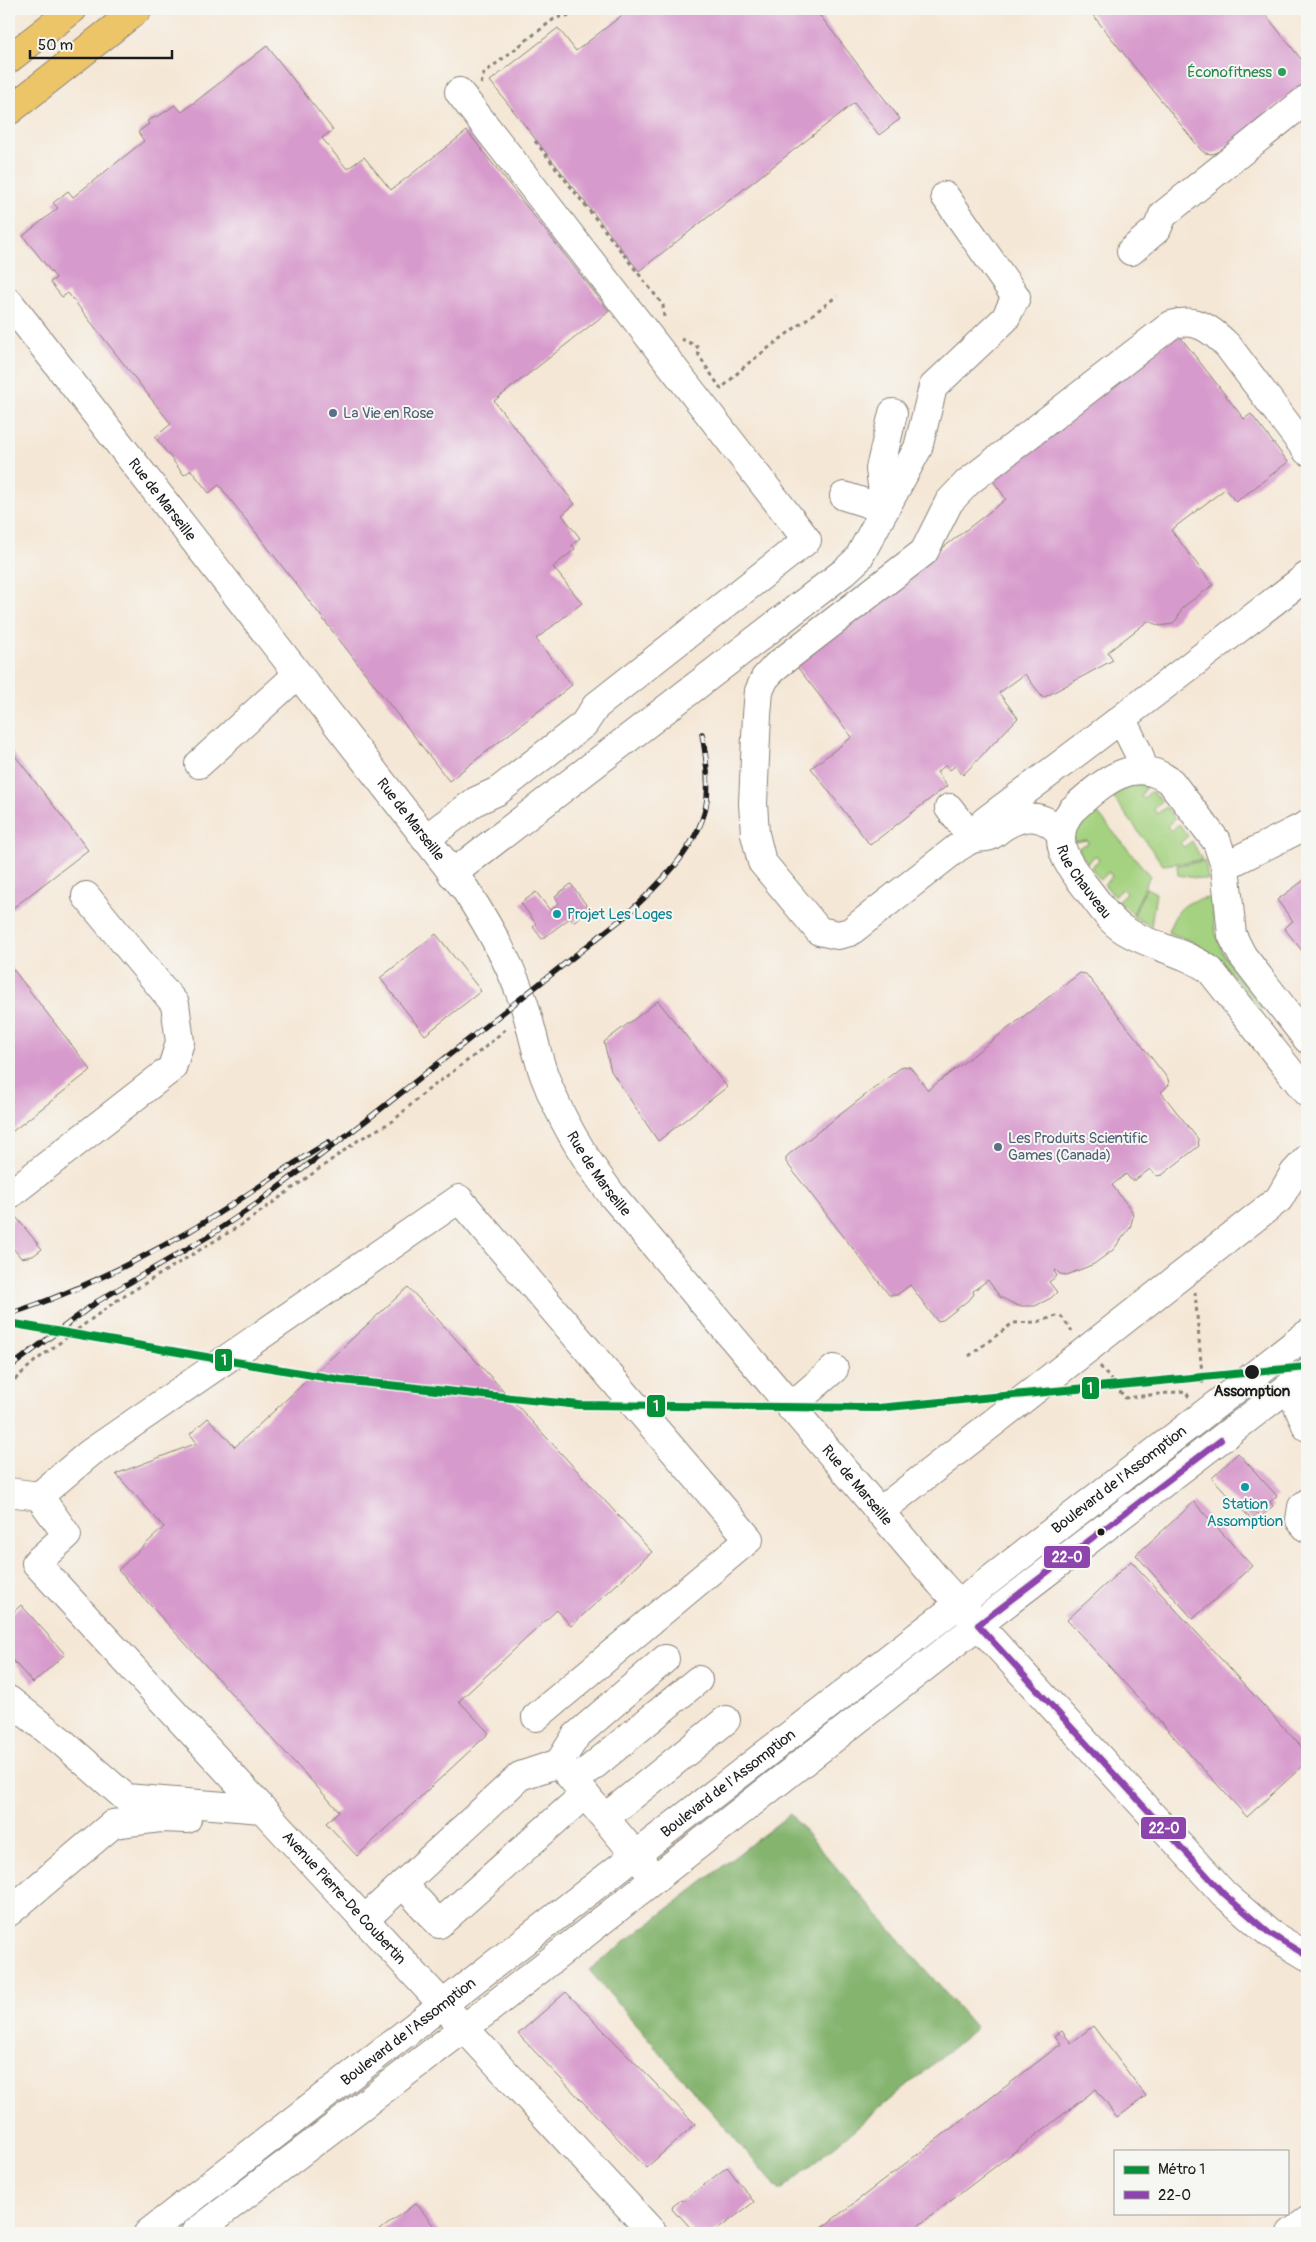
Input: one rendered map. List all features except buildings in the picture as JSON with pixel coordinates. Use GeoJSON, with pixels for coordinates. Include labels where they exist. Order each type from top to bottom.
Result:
{"type":"FeatureCollection","features":[{"type":"Feature","properties":{"kind":"main road"},"geometry":{"type":"LineString","coordinates":[[9,59],[73,9]]}},
{"type":"Feature","properties":{"kind":"main road"},"geometry":{"type":"LineString","coordinates":[[9,111],[138,9]]}},
{"type":"Feature","properties":{"kind":"street"},"geometry":{"type":"LineString","coordinates":[[425,839],[476,800],[486,780],[576,711],[596,706],[807,540],[459,92]]}},
{"type":"Feature","properties":{"kind":"street"},"geometry":{"type":"LineString","coordinates":[[1126,245],[1149,217],[1163,215],[1307,99]]}},
{"type":"Feature","properties":{"kind":"street"},"geometry":{"type":"LineString","coordinates":[[452,874],[844,572],[858,558],[918,448],[933,387],[1004,319],[1016,297],[945,196]]}},
{"type":"Feature","properties":{"kind":"street","name":"Rue de Marseille"},"geometry":{"type":"LineString","coordinates":[[9,302],[482,914],[522,998],[544,1076],[580,1150],[595,1173],[790,1407],[978,1625],[1224,1894],[1269,1933],[1307,1956]]}},
{"type":"Feature","properties":{"kind":"street"},"geometry":{"type":"LineString","coordinates":[[1061,834],[1046,820],[1031,816],[1020,818],[1005,825],[990,836],[973,839],[957,848],[850,932],[838,935],[819,931],[762,862],[755,834],[753,803],[757,715],[759,691],[765,678],[776,666],[924,552],[949,502],[968,482],[1171,325],[1184,321],[1200,325],[1214,332],[1228,346],[1307,451]]}},
{"type":"Feature","properties":{"kind":"street"},"geometry":{"type":"LineString","coordinates":[[885,509],[880,469],[893,413]]}},
{"type":"Feature","properties":{"kind":"street"},"geometry":{"type":"LineString","coordinates":[[844,496],[885,509]]}},
{"type":"Feature","properties":{"kind":"street"},"geometry":{"type":"LineString","coordinates":[[973,839],[985,822],[1122,720],[1156,691],[1307,576]]}},
{"type":"Feature","properties":{"kind":"street"},"geometry":{"type":"LineString","coordinates":[[199,764],[297,675]]}},
{"type":"Feature","properties":{"kind":"street"},"geometry":{"type":"LineString","coordinates":[[1122,720],[1138,752],[1144,770],[1162,776],[1177,789],[1217,842],[1224,866],[1232,935],[1242,955],[1307,1039]]}},
{"type":"Feature","properties":{"kind":"street","name":"Rue Chauveau"},"geometry":{"type":"LineString","coordinates":[[1144,770],[1134,769],[1116,775],[1072,810],[1067,817],[1061,834],[1062,850],[1069,866],[1110,919],[1126,931],[1193,959],[1210,970],[1307,1092]]}},
{"type":"Feature","properties":{"kind":"street"},"geometry":{"type":"LineString","coordinates":[[949,808],[973,839]]}},
{"type":"Feature","properties":{"kind":"street"},"geometry":{"type":"LineString","coordinates":[[1224,866],[1307,825]]}},
{"type":"Feature","properties":{"kind":"street"},"geometry":{"type":"LineString","coordinates":[[9,1195],[172,1068],[180,1042],[175,1004],[86,896]]}},
{"type":"Feature","properties":{"kind":"street"},"geometry":{"type":"LineString","coordinates":[[880,1512],[1279,1199],[1294,1173],[1307,1159]]}},
{"type":"Feature","properties":{"kind":"street"},"geometry":{"type":"LineString","coordinates":[[9,1492],[39,1496],[90,1453],[459,1199],[749,1539],[536,1717]]}},
{"type":"Feature","properties":{"kind":"street","name":"Boulevard de l'Assomption"},"geometry":{"type":"LineString","coordinates":[[148,2233],[638,1855],[958,1603],[1307,1334]]}},
{"type":"Feature","properties":{"kind":"street"},"geometry":{"type":"LineString","coordinates":[[790,1407],[834,1369]]}},
{"type":"Feature","properties":{"kind":"street"},"geometry":{"type":"LineString","coordinates":[[1297,1381],[1296,1402],[1307,1427]]}},
{"type":"Feature","properties":{"kind":"street","name":"Boulevard de l'Assomption"},"geometry":{"type":"LineString","coordinates":[[195,2233],[464,2028],[978,1625],[1297,1381]]}},
{"type":"Feature","properties":{"kind":"street","name":"Avenue Pierre-De Coubertin"},"geometry":{"type":"LineString","coordinates":[[39,1496],[67,1535],[36,1563],[653,2233]]}},
{"type":"Feature","properties":{"kind":"street"},"geometry":{"type":"LineString","coordinates":[[1307,1503],[1302,1507],[1300,1520],[1307,1528]]}},
{"type":"Feature","properties":{"kind":"street"},"geometry":{"type":"LineString","coordinates":[[655,1880],[638,1855],[573,1779],[576,1736],[665,1659]]}},
{"type":"Feature","properties":{"kind":"street"},"geometry":{"type":"LineString","coordinates":[[403,1884],[439,1924],[573,1779],[698,1680]]}},
{"type":"Feature","properties":{"kind":"street"},"geometry":{"type":"LineString","coordinates":[[9,1700],[61,1741],[126,1798],[261,1809]]}},
{"type":"Feature","properties":{"kind":"street"},"geometry":{"type":"LineString","coordinates":[[606,1817],[726,1720]]}},
{"type":"Feature","properties":{"kind":"street"},"geometry":{"type":"LineString","coordinates":[[364,1920],[520,1776],[573,1779]]}},
{"type":"Feature","properties":{"kind":"street"},"geometry":{"type":"LineString","coordinates":[[9,1912],[113,1824],[160,1818],[201,1820],[261,1809]]}},
{"type":"Feature","properties":{"kind":"street"},"geometry":{"type":"LineString","coordinates":[[1291,2233],[1307,2221]]}},
{"type":"Feature","properties":{"kind":"path"},"geometry":{"type":"LineString","coordinates":[[487,92],[482,85],[484,73],[554,19],[560,16],[575,16],[586,9]]}},
{"type":"Feature","properties":{"kind":"path"},"geometry":{"type":"LineString","coordinates":[[535,141],[663,305],[664,319],[670,325]]}},
{"type":"Feature","properties":{"kind":"path"},"geometry":{"type":"LineString","coordinates":[[680,338],[697,346],[699,356],[721,389],[746,365],[837,296]]}},
{"type":"Feature","properties":{"kind":"path"},"geometry":{"type":"LineString","coordinates":[[9,1385],[35,1361],[116,1301],[249,1220],[360,1139],[393,1121],[424,1093],[483,1049],[526,1012]]}},
{"type":"Feature","properties":{"kind":"path"},"geometry":{"type":"LineString","coordinates":[[1195,1290],[1203,1394]]}},
{"type":"Feature","properties":{"kind":"path"},"geometry":{"type":"LineString","coordinates":[[968,1356],[1013,1323],[1037,1322],[1060,1315],[1074,1334]]}},
{"type":"Feature","properties":{"kind":"path"},"geometry":{"type":"LineString","coordinates":[[1094,1359],[1125,1398],[1185,1391],[1193,1402]]}},
{"type":"Feature","properties":{"kind":"green space"},"geometry":{"type":"Polygon","coordinates":[[[1138,784],[1146,786],[1141,797],[1144,799],[1151,791],[1162,801],[1154,809],[1157,814],[1166,807],[1175,819],[1167,826],[1171,831],[1179,824],[1188,836],[1180,843],[1184,847],[1192,841],[1202,860],[1163,865],[1113,797],[1124,788],[1138,784]]]}},
{"type":"Feature","properties":{"kind":"green space"},"geometry":{"type":"Polygon","coordinates":[[[1095,810],[1150,876],[1133,914],[1117,901],[1126,893],[1122,889],[1114,896],[1104,884],[1112,877],[1109,872],[1100,880],[1091,867],[1099,860],[1096,855],[1087,863],[1078,848],[1088,843],[1087,840],[1074,842],[1077,827],[1095,810]]]}},
{"type":"Feature","properties":{"kind":"green space"},"geometry":{"type":"Polygon","coordinates":[[[1205,861],[1208,880],[1178,875],[1177,865],[1205,861]]]}},
{"type":"Feature","properties":{"kind":"green space"},"geometry":{"type":"Polygon","coordinates":[[[1146,888],[1156,893],[1151,926],[1133,917],[1146,888]]]}},
{"type":"Feature","properties":{"kind":"green space"},"geometry":{"type":"Polygon","coordinates":[[[1211,898],[1218,941],[1238,976],[1263,1007],[1260,1009],[1219,959],[1193,942],[1168,932],[1179,911],[1188,903],[1211,898]]]}},
{"type":"Feature","properties":{"kind":"green space"},"geometry":{"type":"Polygon","coordinates":[[[790,1814],[976,2028],[780,2191],[589,1970],[790,1814]]]}},
{"type":"Feature","properties":{"kind":"railway"},"geometry":{"type":"LineString","coordinates":[[9,1368],[98,1301],[209,1236],[258,1203],[624,917],[650,893],[676,864],[696,833],[703,816],[708,791],[707,766],[702,734]]}},
{"type":"Feature","properties":{"kind":"railway"},"geometry":{"type":"LineString","coordinates":[[9,1314],[78,1288],[144,1256],[206,1221],[329,1142]]}},
{"type":"Feature","properties":{"kind":"metro line","name":"1"},"geometry":{"type":"LineString","coordinates":[[9,1323],[341,1380],[579,1405],[878,1408],[1307,1367]]}},
{"type":"Feature","properties":{"kind":"transit line","name":"22-O"},"geometry":{"type":"LineString","coordinates":[[1221,1440],[978,1625],[1224,1894],[1269,1933],[1307,1956]]}},
{"type":"Feature","properties":{"kind":"place","name":"Éconofitness"},"geometry":{"type":"Point","coordinates":[1282,72]}},
{"type":"Feature","properties":{"kind":"place","name":"La Vie en Rose"},"geometry":{"type":"Point","coordinates":[333,413]}},
{"type":"Feature","properties":{"kind":"place","name":"Projet Les Loges"},"geometry":{"type":"Point","coordinates":[557,914]}},
{"type":"Feature","properties":{"kind":"place","name":"Les Produits Scientific Games (Canada)"},"geometry":{"type":"Point","coordinates":[998,1147]}},
{"type":"Feature","properties":{"kind":"place","name":"Assomption"},"geometry":{"type":"Point","coordinates":[1252,1372]}},
{"type":"Feature","properties":{"kind":"place","name":"Station Assomption"},"geometry":{"type":"Point","coordinates":[1245,1487]}}]}
